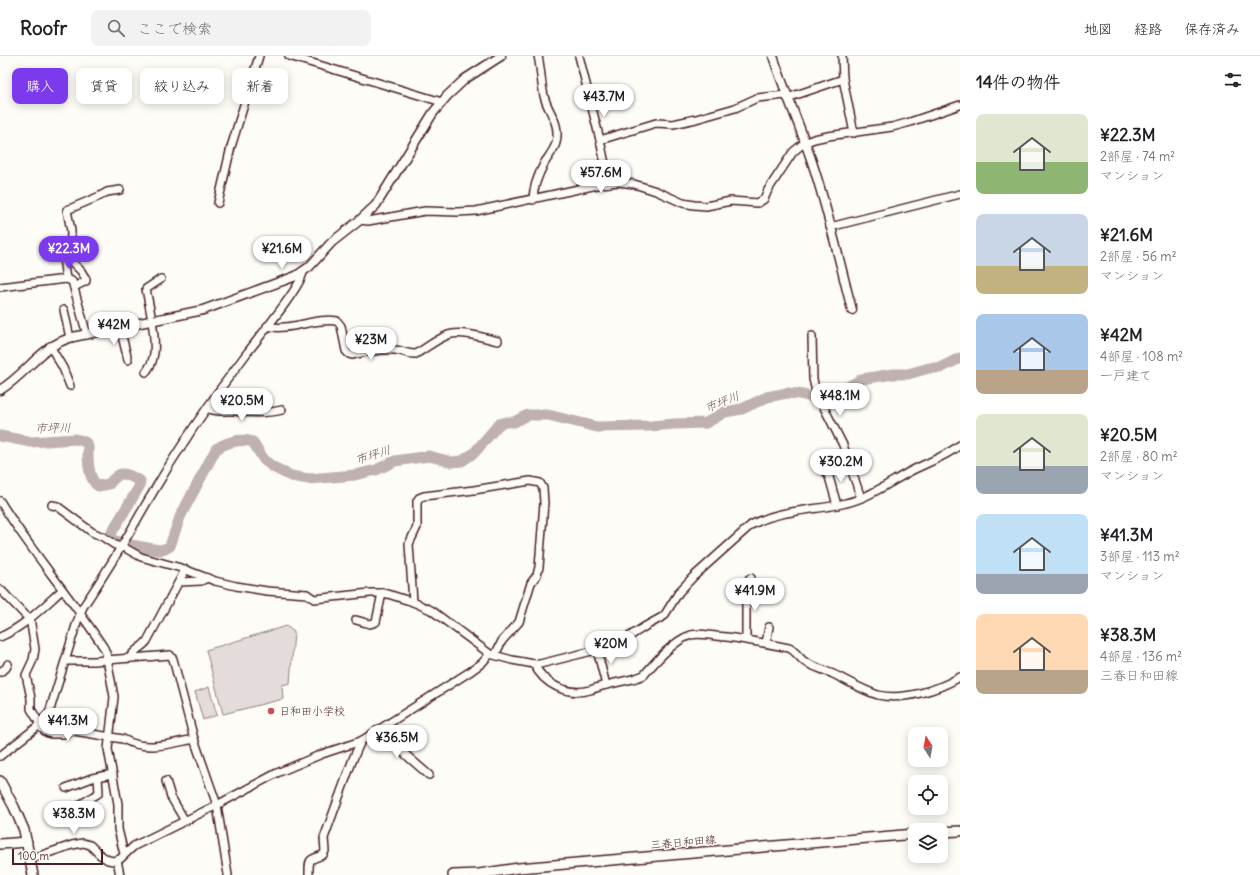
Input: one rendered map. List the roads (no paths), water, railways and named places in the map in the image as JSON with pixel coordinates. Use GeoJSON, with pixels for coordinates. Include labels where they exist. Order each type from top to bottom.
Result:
{"type":"FeatureCollection","features":[{"type":"Feature","properties":{"kind":"main road"},"geometry":{"type":"LineString","coordinates":[[0,781],[22,826],[27,842],[33,875]]}},
{"type":"Feature","properties":{"kind":"main road"},"geometry":{"type":"LineString","coordinates":[[948,831],[960,830]]}},
{"type":"Feature","properties":{"kind":"main road","name":"三春日和田線"},"geometry":{"type":"LineString","coordinates":[[453,875],[479,874],[518,868],[674,854],[908,835]]}},
{"type":"Feature","properties":{"kind":"main road"},"geometry":{"type":"LineString","coordinates":[[0,844],[27,842]]}},
{"type":"Feature","properties":{"kind":"street"},"geometry":{"type":"LineString","coordinates":[[218,203],[232,147],[260,56]]}},
{"type":"Feature","properties":{"kind":"street"},"geometry":{"type":"LineString","coordinates":[[289,56],[442,102]]}},
{"type":"Feature","properties":{"kind":"street"},"geometry":{"type":"LineString","coordinates":[[0,390],[50,346],[70,338],[152,322],[207,309],[296,276],[303,272],[332,242],[376,205],[433,113],[451,92],[465,79],[501,56]]}},
{"type":"Feature","properties":{"kind":"street"},"geometry":{"type":"LineString","coordinates":[[533,200],[535,186],[545,163],[556,144],[556,128],[554,118],[544,97],[538,56]]}},
{"type":"Feature","properties":{"kind":"street"},"geometry":{"type":"LineString","coordinates":[[579,56],[609,183]]}},
{"type":"Feature","properties":{"kind":"street"},"geometry":{"type":"LineString","coordinates":[[772,56],[812,162],[852,310]]}},
{"type":"Feature","properties":{"kind":"street"},"geometry":{"type":"LineString","coordinates":[[842,56],[843,79],[854,133]]}},
{"type":"Feature","properties":{"kind":"street"},"geometry":{"type":"LineString","coordinates":[[600,140],[656,123],[673,124],[696,119],[735,108],[757,98],[786,96],[843,79]]}},
{"type":"Feature","properties":{"kind":"street"},"geometry":{"type":"LineString","coordinates":[[360,220],[368,221],[425,211],[476,211],[618,182],[634,184],[656,190],[683,203],[694,206],[706,206],[731,201],[758,203],[762,202],[768,190],[793,152],[804,143],[821,137],[854,133],[907,123],[960,106]]}},
{"type":"Feature","properties":{"kind":"street"},"geometry":{"type":"LineString","coordinates":[[74,287],[86,281],[86,279],[81,271],[70,260],[71,231],[67,210],[107,192],[120,190]]}},
{"type":"Feature","properties":{"kind":"street"},"geometry":{"type":"LineString","coordinates":[[830,227],[960,194]]}},
{"type":"Feature","properties":{"kind":"street"},"geometry":{"type":"LineString","coordinates":[[63,243],[61,255],[63,258],[66,279]]}},
{"type":"Feature","properties":{"kind":"street"},"geometry":{"type":"LineString","coordinates":[[0,756],[39,724],[49,713],[83,607],[207,408],[299,283],[303,276],[303,272]]}},
{"type":"Feature","properties":{"kind":"street"},"geometry":{"type":"LineString","coordinates":[[0,287],[66,279],[72,281],[87,334]]}},
{"type":"Feature","properties":{"kind":"street"},"geometry":{"type":"LineString","coordinates":[[146,372],[154,357],[152,322],[146,288],[160,280]]}},
{"type":"Feature","properties":{"kind":"street"},"geometry":{"type":"LineString","coordinates":[[64,310],[70,338]]}},
{"type":"Feature","properties":{"kind":"street"},"geometry":{"type":"LineString","coordinates":[[268,326],[277,328],[320,321],[337,321],[341,326],[346,351],[352,355],[386,350],[403,351],[411,355],[416,354],[448,335],[455,333],[498,341]]}},
{"type":"Feature","properties":{"kind":"street"},"geometry":{"type":"LineString","coordinates":[[120,328],[128,360]]}},
{"type":"Feature","properties":{"kind":"street"},"geometry":{"type":"LineString","coordinates":[[812,336],[813,379],[816,392],[843,444],[861,498]]}},
{"type":"Feature","properties":{"kind":"street"},"geometry":{"type":"LineString","coordinates":[[50,346],[64,368],[70,386]]}},
{"type":"Feature","properties":{"kind":"street"},"geometry":{"type":"LineString","coordinates":[[207,408],[217,412],[232,411],[247,413],[282,410]]}},
{"type":"Feature","properties":{"kind":"street"},"geometry":{"type":"LineString","coordinates":[[52,505],[57,506],[92,532],[141,557],[236,586],[267,591],[307,594],[314,599],[382,593],[413,602],[431,610],[492,654],[534,664],[553,661],[620,644],[644,627],[664,616],[679,592],[693,577],[751,525],[760,520],[781,514],[837,505],[861,498],[935,460],[960,445]]}},
{"type":"Feature","properties":{"kind":"street"},"geometry":{"type":"LineString","coordinates":[[824,470],[829,477],[837,505]]}},
{"type":"Feature","properties":{"kind":"street"},"geometry":{"type":"LineString","coordinates":[[30,859],[72,845],[83,843],[90,845],[108,860],[117,860],[122,858],[124,854],[134,846],[277,773],[322,754],[361,741],[482,663],[492,654],[520,622],[531,583],[537,575],[539,567],[544,503],[543,488],[540,482],[530,481],[424,496],[419,498],[417,501],[417,527],[409,544],[413,602]]}},
{"type":"Feature","properties":{"kind":"street"},"geometry":{"type":"LineString","coordinates":[[0,501],[104,648],[114,697],[108,749],[118,804],[118,829],[124,854]]}},
{"type":"Feature","properties":{"kind":"street"},"geometry":{"type":"LineString","coordinates":[[130,658],[131,655],[146,642],[186,570]]}},
{"type":"Feature","properties":{"kind":"street"},"geometry":{"type":"LineString","coordinates":[[180,582],[201,581],[207,578]]}},
{"type":"Feature","properties":{"kind":"street"},"geometry":{"type":"LineString","coordinates":[[746,639],[746,590],[749,579],[751,578]]}},
{"type":"Feature","properties":{"kind":"street"},"geometry":{"type":"LineString","coordinates":[[0,589],[30,619],[35,649],[33,660],[26,675],[32,710],[39,724],[46,732],[51,734],[62,734],[74,730],[123,739],[130,743],[157,747],[194,739]]}},
{"type":"Feature","properties":{"kind":"street"},"geometry":{"type":"LineString","coordinates":[[0,637],[30,619],[62,590]]}},
{"type":"Feature","properties":{"kind":"street"},"geometry":{"type":"LineString","coordinates":[[356,620],[370,624],[376,622],[382,593]]}},
{"type":"Feature","properties":{"kind":"street"},"geometry":{"type":"LineString","coordinates":[[766,643],[769,627]]}},
{"type":"Feature","properties":{"kind":"street"},"geometry":{"type":"LineString","coordinates":[[534,664],[553,686],[567,691],[585,691],[606,685],[634,680],[644,675],[669,649],[680,640],[690,635],[699,634],[746,639],[792,650],[805,662],[834,674],[858,687],[881,695],[906,695],[926,691],[946,685],[960,677]]}},
{"type":"Feature","properties":{"kind":"street"},"geometry":{"type":"LineString","coordinates":[[597,650],[606,685]]}},
{"type":"Feature","properties":{"kind":"street"},"geometry":{"type":"LineString","coordinates":[[66,661],[107,660],[170,655],[173,659],[194,739],[216,805],[228,875]]}},
{"type":"Feature","properties":{"kind":"street"},"geometry":{"type":"LineString","coordinates":[[0,672],[6,668],[8,664]]}},
{"type":"Feature","properties":{"kind":"street"},"geometry":{"type":"LineString","coordinates":[[384,727],[403,752],[429,775]]}},
{"type":"Feature","properties":{"kind":"street"},"geometry":{"type":"LineString","coordinates":[[309,875],[308,862],[311,859],[323,855],[325,851],[324,838],[361,741]]}},
{"type":"Feature","properties":{"kind":"street"},"geometry":{"type":"LineString","coordinates":[[66,788],[98,777],[113,774]]}},
{"type":"Feature","properties":{"kind":"street"},"geometry":{"type":"LineString","coordinates":[[80,806],[99,793],[98,777]]}},
{"type":"Feature","properties":{"kind":"street"},"geometry":{"type":"LineString","coordinates":[[166,781],[171,797],[185,821]]}},
{"type":"Feature","properties":{"kind":"street"},"geometry":{"type":"LineString","coordinates":[[117,860],[120,875]]}},
{"type":"Feature","properties":{"kind":"waterway","name":"市坪川"},"geometry":{"type":"LineString","coordinates":[[0,436],[31,442],[75,439],[81,440],[88,446],[88,462],[91,476],[98,486],[109,484],[120,474],[126,474],[140,481],[139,487],[112,532],[110,539],[125,544],[159,550],[170,546],[180,517],[216,449],[234,441],[243,440],[253,442],[264,460],[273,467],[291,476],[309,479],[355,475],[376,470],[395,461],[429,456],[452,462],[462,461],[474,453],[499,424],[514,422],[528,415],[548,415],[597,427],[706,423],[725,412],[742,409],[767,397],[787,393],[816,398],[833,395],[862,379],[893,374],[908,374],[929,368],[940,368],[960,358]]}},
{"type":"Feature","properties":{"kind":"place","name":"日和田小学校"},"geometry":{"type":"Point","coordinates":[271,711]}}]}
